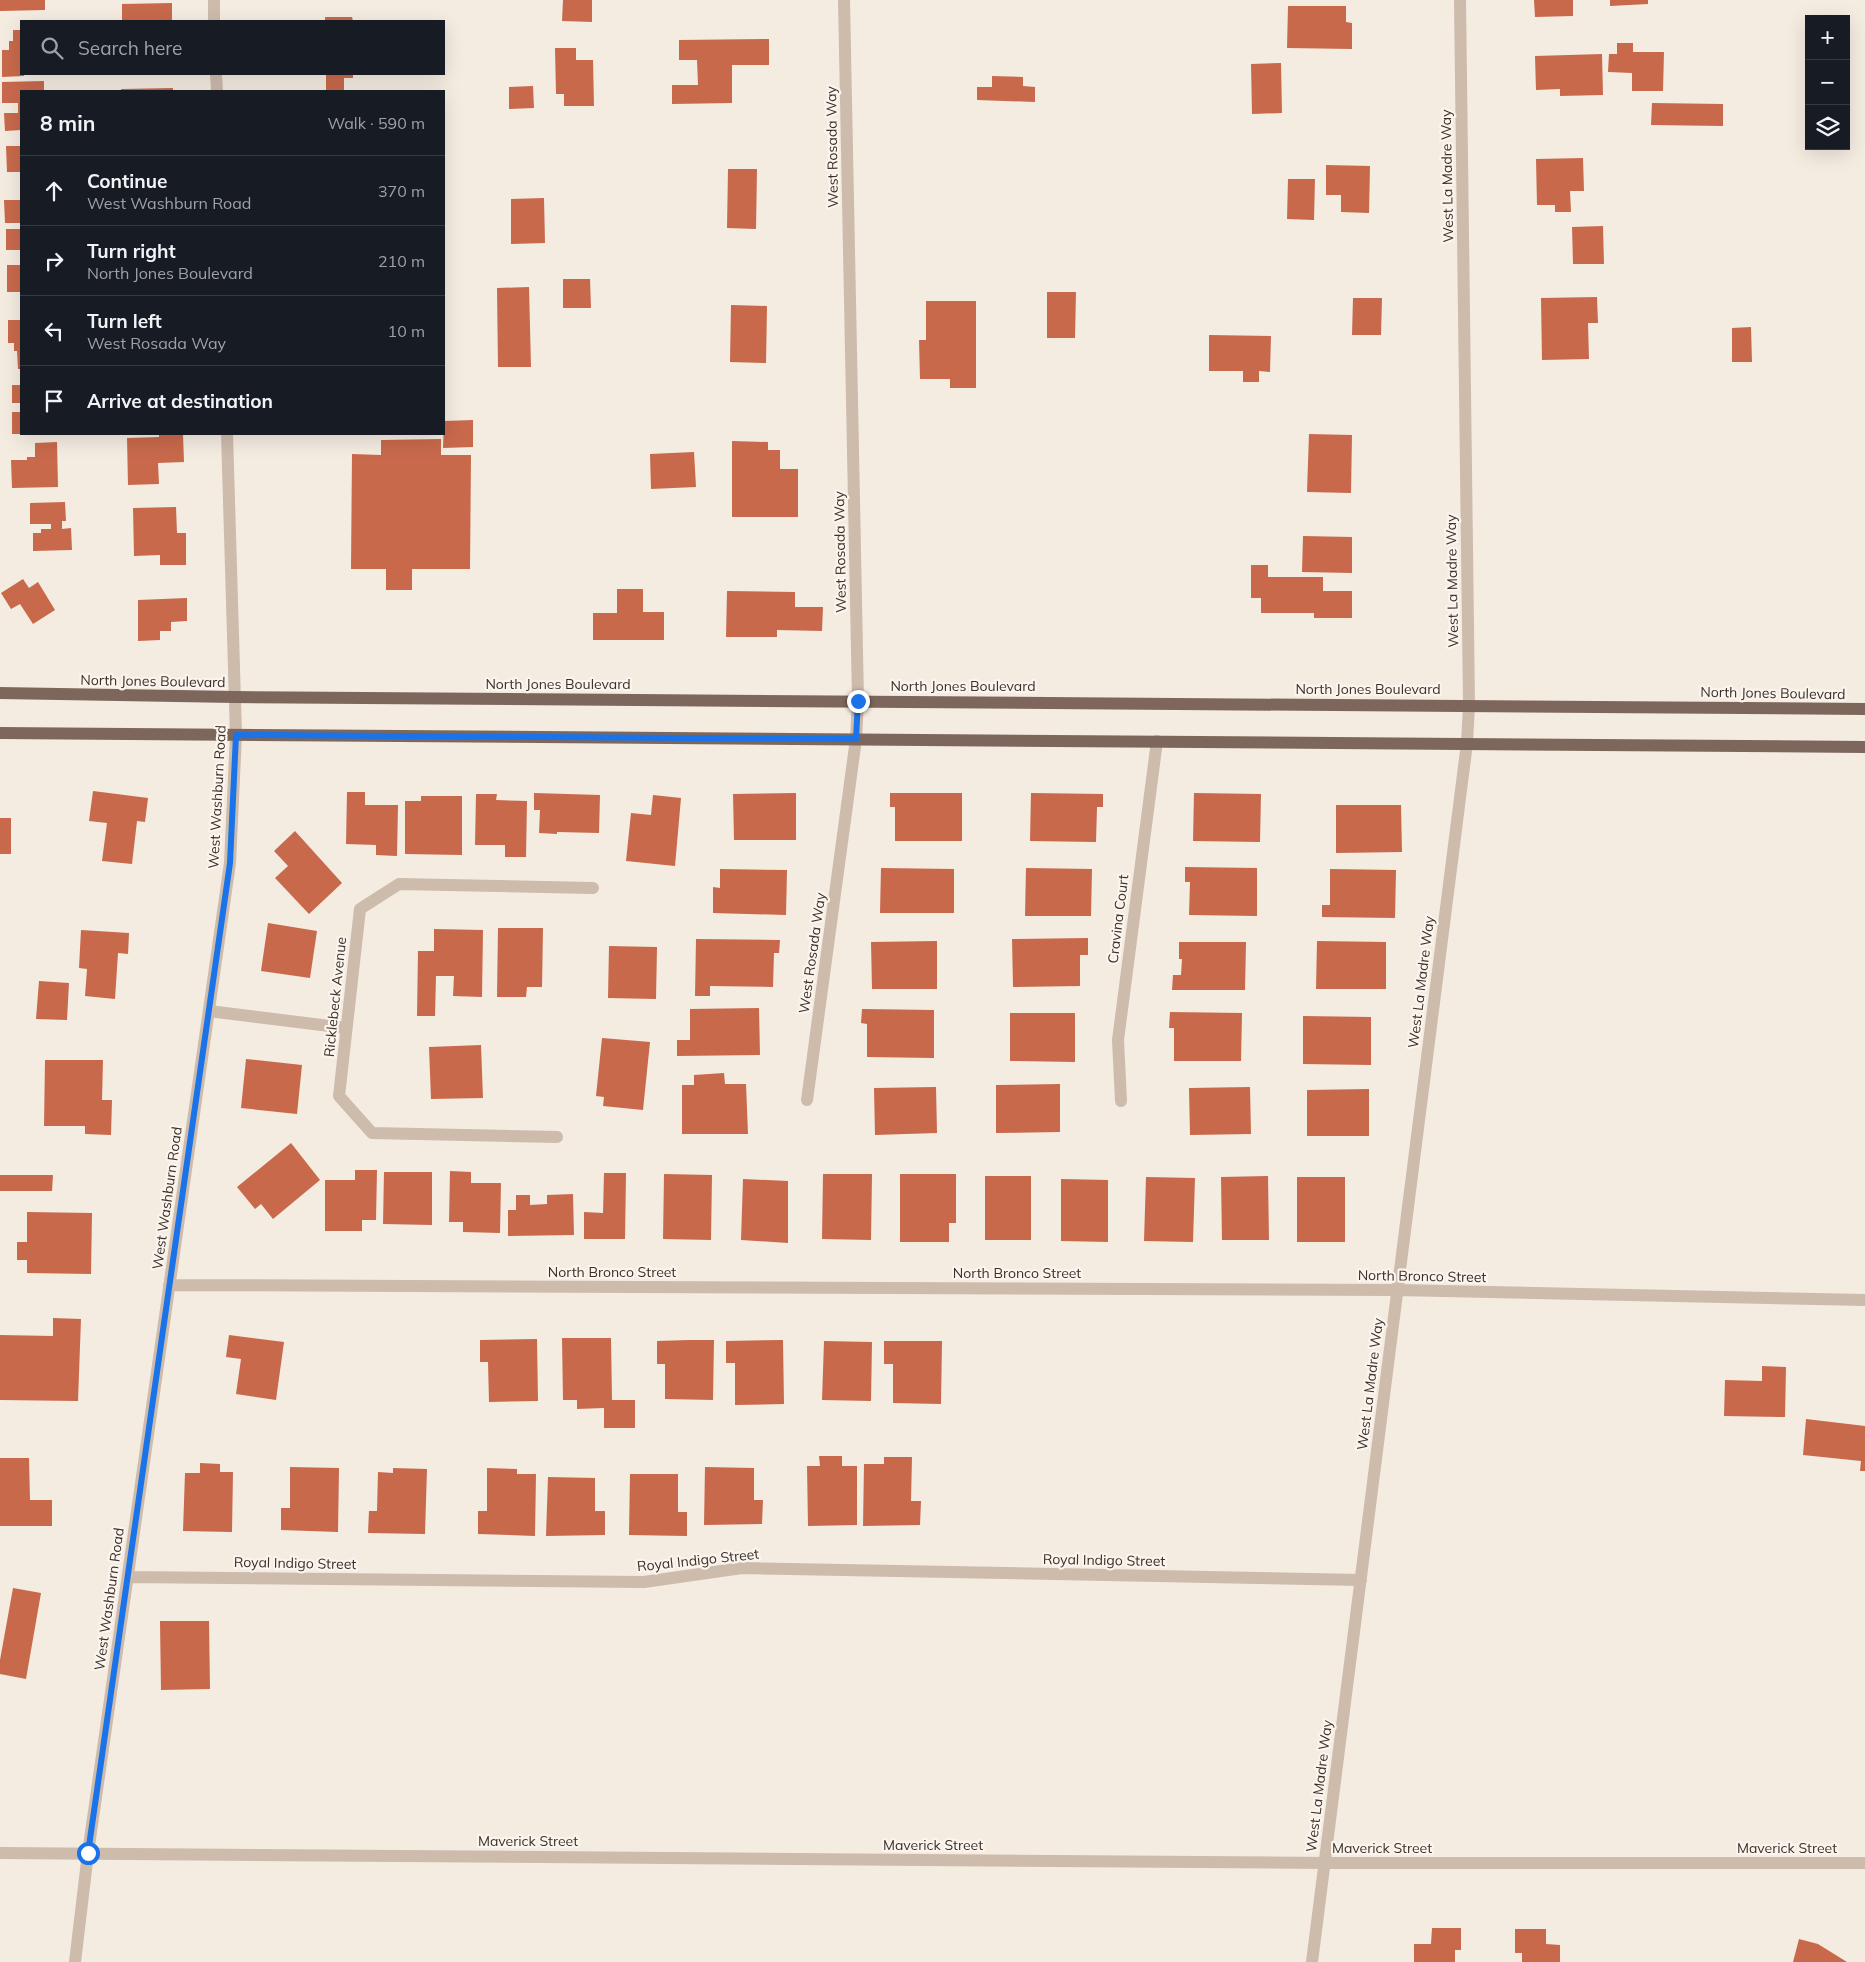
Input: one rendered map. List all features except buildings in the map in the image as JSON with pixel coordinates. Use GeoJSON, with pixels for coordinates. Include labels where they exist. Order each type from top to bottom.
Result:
{"type":"FeatureCollection","features":[{"type":"Feature","properties":{"kind":"main road","name":"North Jones Boulevard"},"geometry":{"type":"LineString","coordinates":[[0,693],[235,697],[1865,709]]}},
{"type":"Feature","properties":{"kind":"main road"},"geometry":{"type":"LineString","coordinates":[[0,733],[1865,747]]}},
{"type":"Feature","properties":{"kind":"street"},"geometry":{"type":"LineString","coordinates":[[214,0],[214,20]]}},
{"type":"Feature","properties":{"kind":"street","name":"West Rosada Way"},"geometry":{"type":"LineString","coordinates":[[807,1100],[856,739],[858,701],[844,0]]}},
{"type":"Feature","properties":{"kind":"street","name":"West La Madre Way"},"geometry":{"type":"LineString","coordinates":[[1312,1962],[1467,743],[1469,705],[1460,0]]}},
{"type":"Feature","properties":{"kind":"street"},"geometry":{"type":"LineString","coordinates":[[216,75],[217,90]]}},
{"type":"Feature","properties":{"kind":"street","name":"West Washburn Road"},"geometry":{"type":"LineString","coordinates":[[75,1962],[88,1853],[230,863],[236,735],[227,435]]}},
{"type":"Feature","properties":{"kind":"street","name":"Cravina Court"},"geometry":{"type":"LineString","coordinates":[[1121,1101],[1118,1040],[1157,741]]}},
{"type":"Feature","properties":{"kind":"street","name":"Ricklebeck Avenue"},"geometry":{"type":"LineString","coordinates":[[556,1137],[372,1133],[339,1096],[360,909],[399,884],[593,888]]}},
{"type":"Feature","properties":{"kind":"street"},"geometry":{"type":"LineString","coordinates":[[209,1011],[346,1028]]}},
{"type":"Feature","properties":{"kind":"street","name":"North Bronco Street"},"geometry":{"type":"LineString","coordinates":[[169,1285],[1398,1290],[1865,1300]]}},
{"type":"Feature","properties":{"kind":"street","name":"Royal Indigo Street"},"geometry":{"type":"LineString","coordinates":[[128,1577],[644,1582],[742,1568],[1361,1580]]}},
{"type":"Feature","properties":{"kind":"street","name":"Maverick Street"},"geometry":{"type":"LineString","coordinates":[[0,1853],[1325,1862],[1865,1863]]}},
{"type":"Feature","properties":{"kind":"route"},"geometry":{"type":"LineString","coordinates":[[88,1853],[230,863],[236,735],[856,739],[858,701]]}}]}
